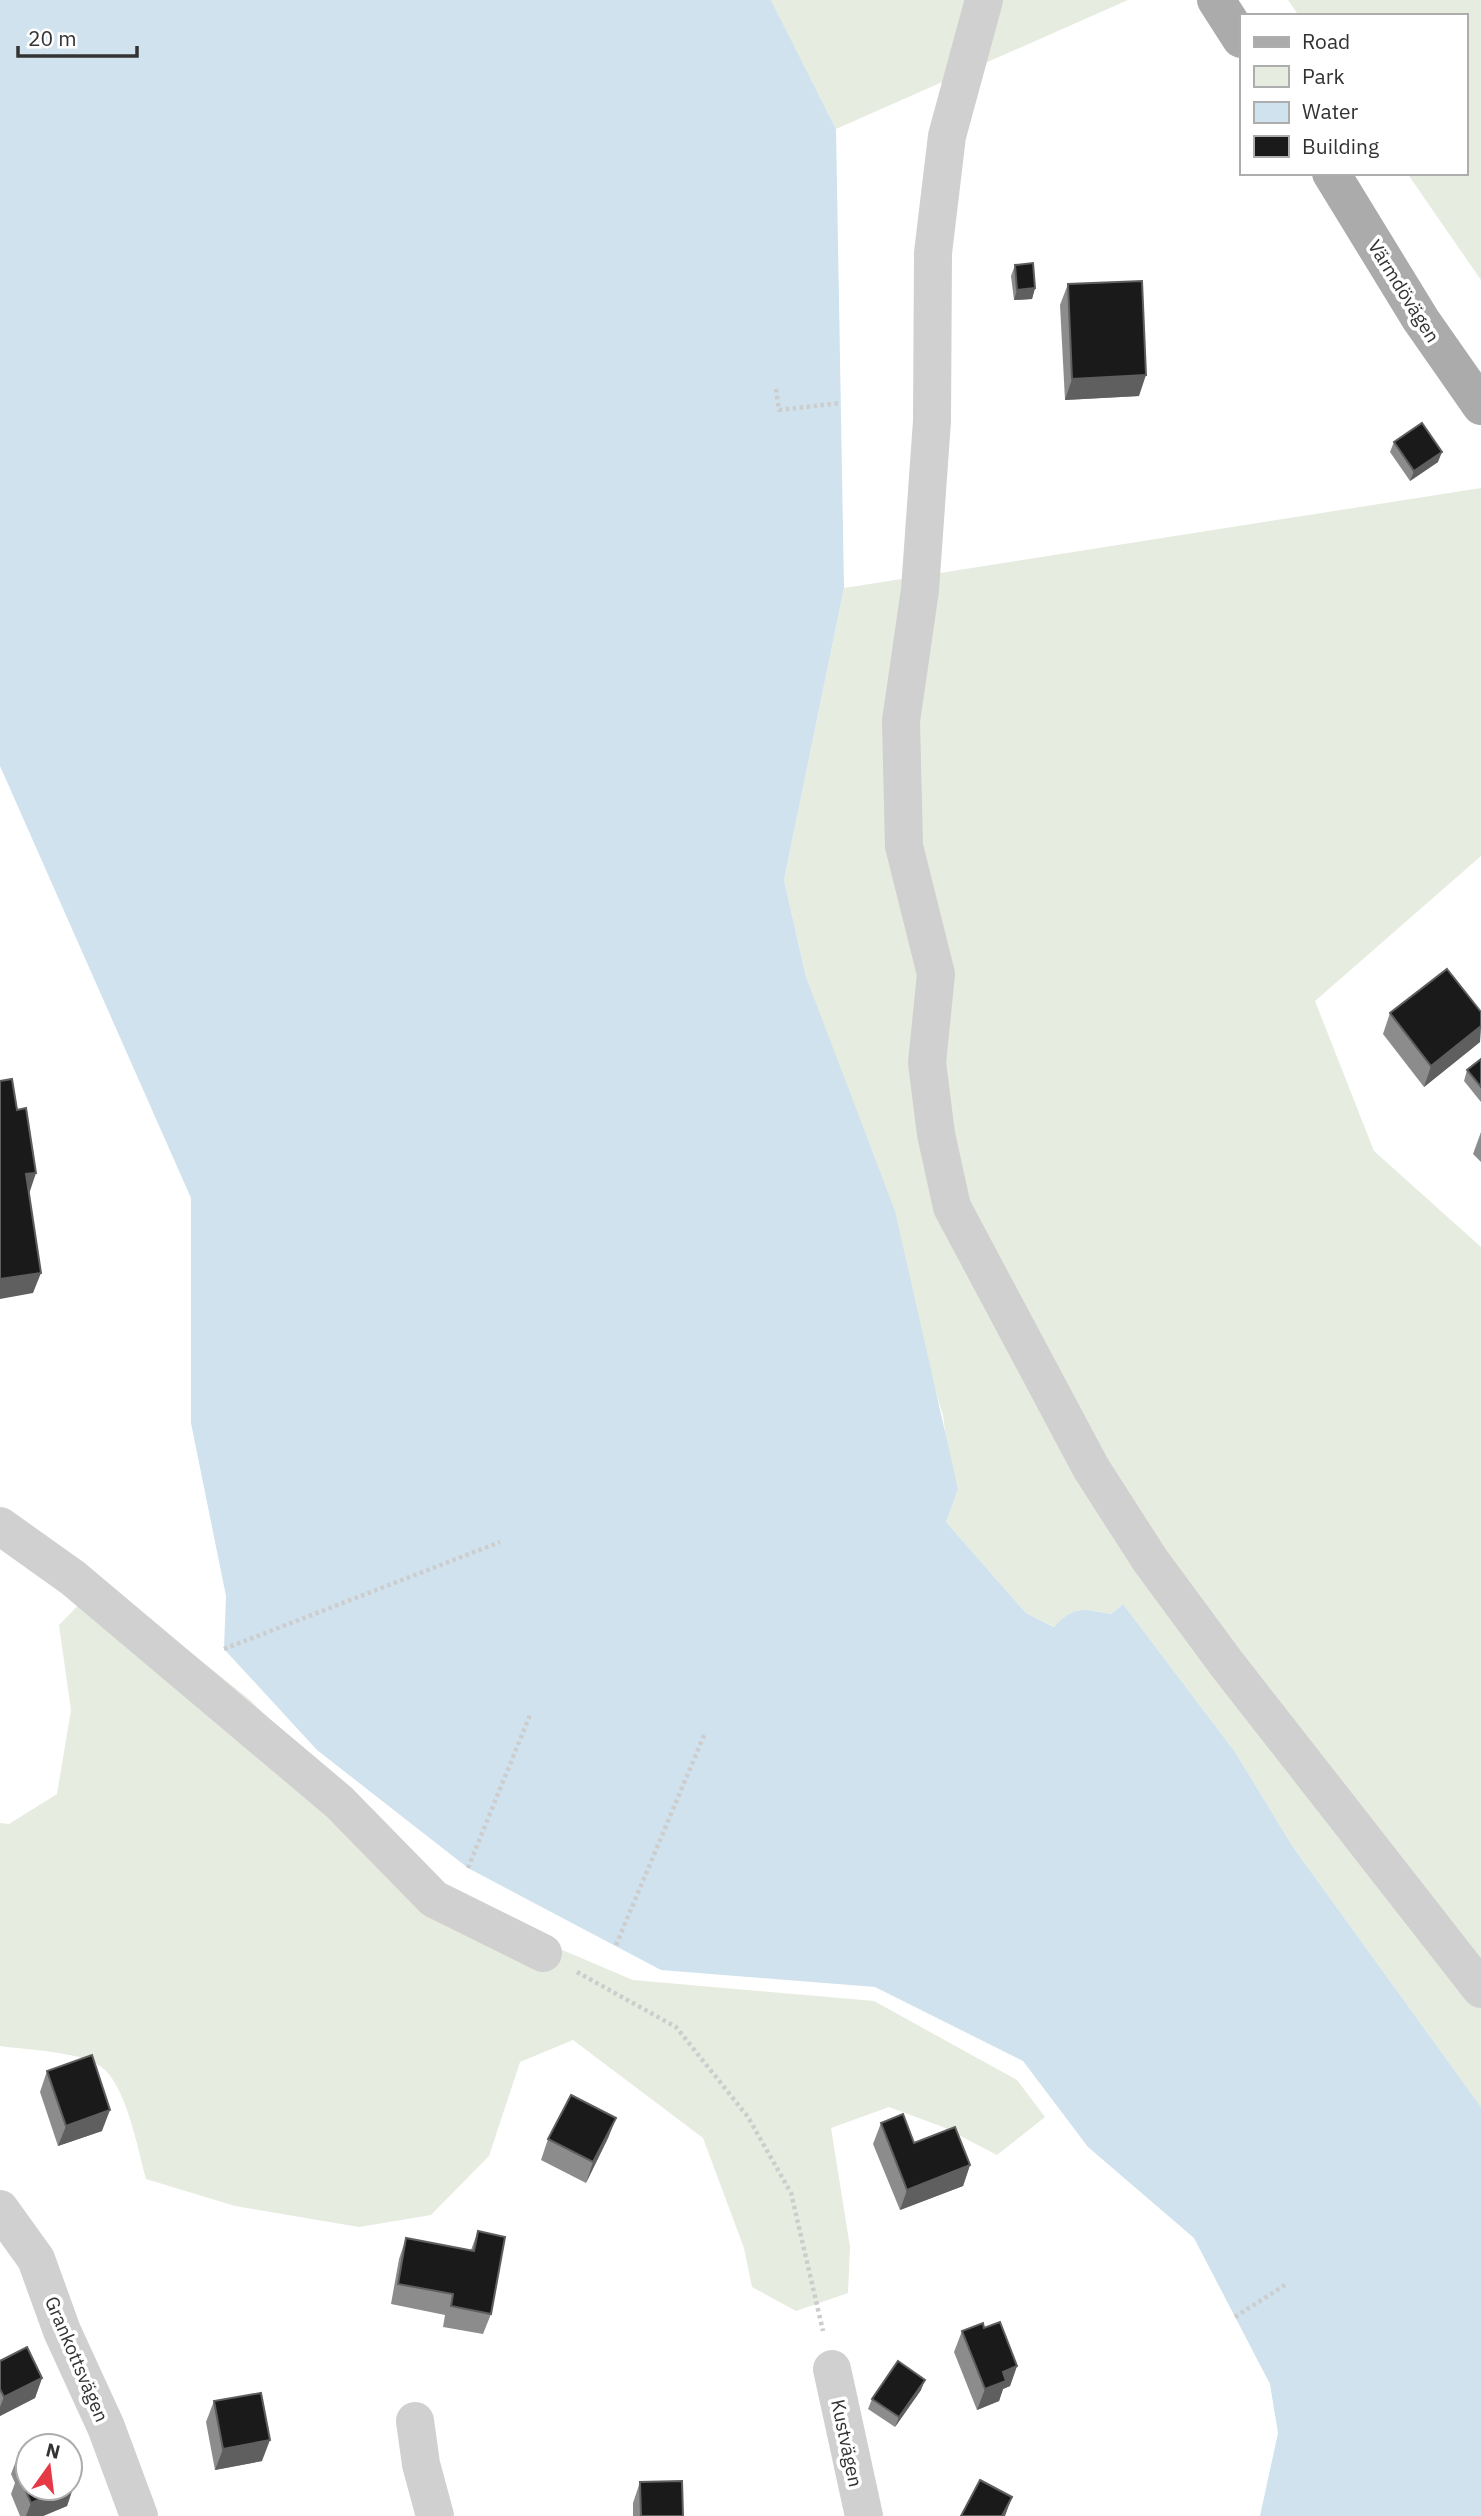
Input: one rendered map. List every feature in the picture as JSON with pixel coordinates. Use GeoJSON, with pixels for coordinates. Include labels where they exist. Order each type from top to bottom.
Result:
{"type":"FeatureCollection","features":[{"type":"Feature","properties":{"kind":"main road"},"geometry":{"type":"LineString","coordinates":[[1216,0],[1240,37]]}},
{"type":"Feature","properties":{"kind":"main road","name":"Värmdövägen"},"geometry":{"type":"LineString","coordinates":[[1332,175],[1421,320],[1481,406]]}},
{"type":"Feature","properties":{"kind":"street"},"geometry":{"type":"LineString","coordinates":[[984,0],[947,136],[935,240],[931,435],[920,590],[901,721],[904,846],[936,974],[927,1063],[936,1134],[952,1207],[1091,1468],[1150,1560],[1226,1663],[1481,1989]]}},
{"type":"Feature","properties":{"kind":"street"},"geometry":{"type":"LineString","coordinates":[[0,1526],[73,1578],[339,1802],[434,1899],[543,1952]]}},
{"type":"Feature","properties":{"kind":"street","name":"Grankottsvägen"},"geometry":{"type":"LineString","coordinates":[[0,2209],[36,2259],[62,2331],[106,2427],[139,2516]]}},
{"type":"Feature","properties":{"kind":"street","name":"Kustvägen"},"geometry":{"type":"LineString","coordinates":[[832,2369],[864,2516]]}},
{"type":"Feature","properties":{"kind":"street"},"geometry":{"type":"LineString","coordinates":[[415,2421],[421,2464],[435,2516]]}},
{"type":"Feature","properties":{"kind":"path"},"geometry":{"type":"LineString","coordinates":[[776,389],[779,410],[841,403]]}},
{"type":"Feature","properties":{"kind":"path"},"geometry":{"type":"LineString","coordinates":[[224,1649],[500,1542]]}},
{"type":"Feature","properties":{"kind":"path"},"geometry":{"type":"LineString","coordinates":[[468,1868],[530,1715]]}},
{"type":"Feature","properties":{"kind":"path"},"geometry":{"type":"LineString","coordinates":[[616,1945],[705,1733]]}},
{"type":"Feature","properties":{"kind":"path"},"geometry":{"type":"LineString","coordinates":[[543,1952],[676,2027],[748,2117],[791,2193],[832,2369]]}},
{"type":"Feature","properties":{"kind":"path"},"geometry":{"type":"LineString","coordinates":[[1235,2317],[1284,2285]]}},
{"type":"Feature","properties":{"kind":"green space"},"geometry":{"type":"Polygon","coordinates":[[[771,0],[1128,0],[836,129],[771,0]]]}},
{"type":"Feature","properties":{"kind":"green space"},"geometry":{"type":"Polygon","coordinates":[[[1288,0],[1481,0],[1481,280],[1408,175],[1467,175],[1467,14],[1298,14],[1288,0]]]}},
{"type":"Feature","properties":{"kind":"green space"},"geometry":{"type":"Polygon","coordinates":[[[1481,488],[1481,856],[1315,1001],[1374,1151],[1481,1247],[1481,2107],[1293,1847],[1235,1752],[1123,1604],[1111,1614],[1087,1610],[1074,1612],[1055,1627],[1026,1613],[946,1522],[958,1489],[947,1447],[943,1415],[806,977],[784,880],[844,588],[1481,488]]]}},
{"type":"Feature","properties":{"kind":"green space"},"geometry":{"type":"Polygon","coordinates":[[[102,1581],[250,1700],[425,1872],[534,1938],[633,1980],[874,2001],[1017,2080],[1045,2117],[997,2155],[943,2127],[889,2107],[831,2128],[850,2247],[848,2293],[796,2311],[752,2287],[744,2248],[703,2138],[573,2040],[520,2062],[489,2156],[431,2215],[359,2227],[235,2206],[146,2179],[124,2102],[109,2075],[100,2066],[66,2054],[0,2046],[0,1823],[9,1824],[57,1794],[71,1710],[59,1625],[102,1581]]]}},
{"type":"Feature","properties":{"kind":"water"},"geometry":{"type":"Polygon","coordinates":[[[0,0],[771,0],[836,129],[844,588],[784,880],[806,977],[895,1211],[958,1489],[946,1522],[1026,1613],[1054,1627],[1068,1615],[1080,1610],[1111,1614],[1123,1604],[1235,1752],[1293,1847],[1481,2107],[1481,2516],[1260,2516],[1278,2433],[1270,2384],[1194,2238],[1088,2147],[1023,2061],[875,1987],[661,1970],[468,1868],[317,1750],[224,1649],[226,1596],[191,1423],[191,1198],[0,766],[0,0]]]}},
{"type":"Feature","properties":{"kind":"building"},"geometry":{"type":"Polygon","coordinates":[[[1033,263],[1035,288],[1017,290],[1015,265],[1033,263]]]}},
{"type":"Feature","properties":{"kind":"building"},"geometry":{"type":"Polygon","coordinates":[[[1142,281],[1146,375],[1072,379],[1068,284],[1142,281]]]}},
{"type":"Feature","properties":{"kind":"building"},"geometry":{"type":"Polygon","coordinates":[[[1422,423],[1442,452],[1414,471],[1394,442],[1422,423]]]}},
{"type":"Feature","properties":{"kind":"building"},"geometry":{"type":"Polygon","coordinates":[[[1447,969],[1481,1012],[1481,1026],[1431,1066],[1390,1013],[1447,969]]]}},
{"type":"Feature","properties":{"kind":"building"},"geometry":{"type":"Polygon","coordinates":[[[1481,1059],[1481,1087],[1467,1070],[1481,1059]]]}},
{"type":"Feature","properties":{"kind":"building"},"geometry":{"type":"Polygon","coordinates":[[[12,1079],[17,1110],[26,1108],[36,1173],[26,1174],[41,1273],[0,1279],[0,1081],[12,1079]]]}},
{"type":"Feature","properties":{"kind":"building"},"geometry":{"type":"Polygon","coordinates":[[[92,2055],[110,2110],[66,2126],[47,2071],[92,2055]]]}},
{"type":"Feature","properties":{"kind":"building"},"geometry":{"type":"Polygon","coordinates":[[[571,2095],[616,2118],[593,2162],[548,2139],[571,2095]]]}},
{"type":"Feature","properties":{"kind":"building"},"geometry":{"type":"Polygon","coordinates":[[[903,2114],[914,2143],[955,2127],[970,2165],[907,2190],[881,2123],[903,2114]]]}},
{"type":"Feature","properties":{"kind":"building"},"geometry":{"type":"Polygon","coordinates":[[[478,2231],[505,2237],[491,2314],[451,2306],[453,2294],[398,2284],[406,2238],[474,2251],[478,2231]]]}},
{"type":"Feature","properties":{"kind":"building"},"geometry":{"type":"Polygon","coordinates":[[[1000,2322],[1017,2366],[1003,2372],[1006,2381],[985,2389],[962,2331],[983,2323],[984,2328],[1000,2322]]]}},
{"type":"Feature","properties":{"kind":"building"},"geometry":{"type":"Polygon","coordinates":[[[27,2347],[42,2378],[4,2397],[0,2389],[0,2361],[27,2347]]]}},
{"type":"Feature","properties":{"kind":"building"},"geometry":{"type":"Polygon","coordinates":[[[898,2361],[925,2380],[899,2417],[872,2399],[898,2361]]]}},
{"type":"Feature","properties":{"kind":"building"},"geometry":{"type":"Polygon","coordinates":[[[261,2393],[270,2440],[223,2449],[214,2401],[261,2393]]]}},
{"type":"Feature","properties":{"kind":"building"},"geometry":{"type":"Polygon","coordinates":[[[980,2480],[1012,2497],[1002,2516],[961,2516],[980,2480]]]}},
{"type":"Feature","properties":{"kind":"building"},"geometry":{"type":"Polygon","coordinates":[[[682,2481],[683,2516],[641,2516],[640,2482],[682,2481]]]}}]}
